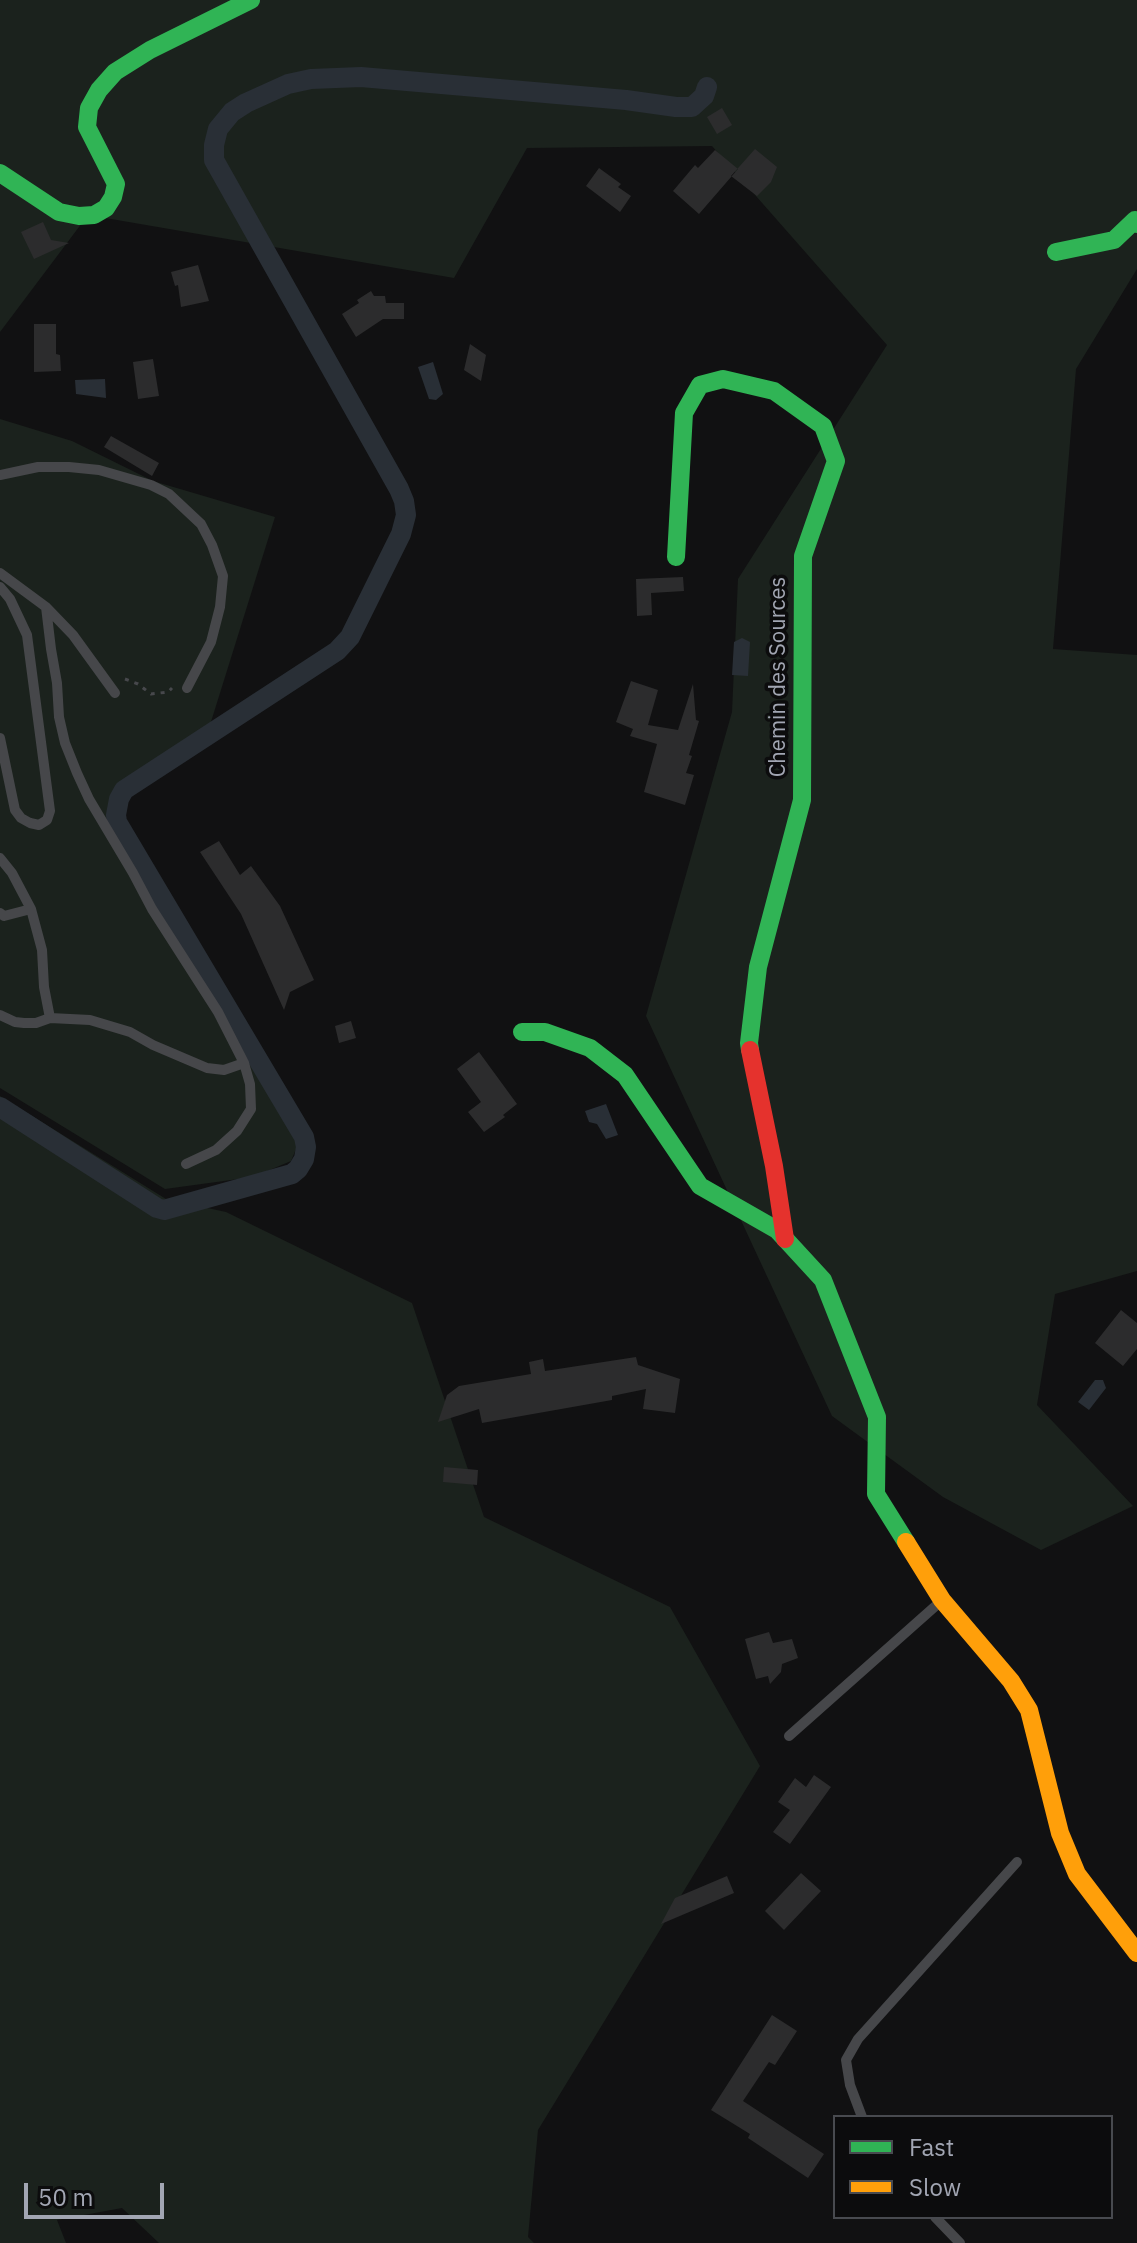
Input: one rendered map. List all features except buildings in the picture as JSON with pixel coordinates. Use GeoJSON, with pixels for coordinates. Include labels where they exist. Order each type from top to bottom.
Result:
{"type":"FeatureCollection","features":[{"type":"Feature","properties":{"kind":"street"},"geometry":{"type":"LineString","coordinates":[[0,173],[59,212],[94,215],[106,208],[116,184],[87,127],[89,108],[99,90],[115,72],[150,50],[251,0]]}},
{"type":"Feature","properties":{"kind":"street"},"geometry":{"type":"LineString","coordinates":[[1056,252],[1114,240],[1135,220],[1137,224]]}},
{"type":"Feature","properties":{"kind":"street","name":"Chemin des Sources"},"geometry":{"type":"LineString","coordinates":[[676,557],[684,413],[700,385],[723,379],[774,391],[823,426],[836,461],[803,556],[802,800],[758,967],[749,1043],[785,1239]]}},
{"type":"Feature","properties":{"kind":"street"},"geometry":{"type":"LineString","coordinates":[[522,1032],[545,1032],[590,1048],[625,1075],[700,1186],[777,1230],[823,1280],[877,1417],[876,1494],[942,1600],[1011,1681],[1029,1710],[1060,1833],[1077,1874],[1137,1953]]}},
{"type":"Feature","properties":{"kind":"lane"},"geometry":{"type":"LineString","coordinates":[[0,475],[38,467],[99,470],[151,485],[169,494],[194,516],[212,545],[223,576],[220,607],[211,642],[187,688]]}},
{"type":"Feature","properties":{"kind":"lane"},"geometry":{"type":"LineString","coordinates":[[0,573],[46,607],[73,635],[115,693]]}},
{"type":"Feature","properties":{"kind":"lane"},"geometry":{"type":"LineString","coordinates":[[0,587],[10,599],[27,635],[50,811],[47,820],[39,825],[21,818],[15,810],[0,738]]}},
{"type":"Feature","properties":{"kind":"lane"},"geometry":{"type":"LineString","coordinates":[[46,607],[59,717],[77,773],[152,909],[218,1012],[244,1063],[250,1084],[251,1109],[237,1131],[216,1150],[186,1164]]}},
{"type":"Feature","properties":{"kind":"lane"},"geometry":{"type":"LineString","coordinates":[[0,858],[12,873],[31,909],[42,950],[50,1018]]}},
{"type":"Feature","properties":{"kind":"lane"},"geometry":{"type":"LineString","coordinates":[[0,913],[4,916],[31,909]]}},
{"type":"Feature","properties":{"kind":"lane"},"geometry":{"type":"LineString","coordinates":[[0,1015],[24,1023],[50,1018],[90,1020],[130,1032],[207,1068],[224,1070],[244,1063]]}},
{"type":"Feature","properties":{"kind":"lane"},"geometry":{"type":"LineString","coordinates":[[789,1736],[942,1600]]}},
{"type":"Feature","properties":{"kind":"lane"},"geometry":{"type":"LineString","coordinates":[[861,2115],[850,2085],[846,2060],[858,2039],[1017,1862]]}},
{"type":"Feature","properties":{"kind":"lane"},"geometry":{"type":"LineString","coordinates":[[937,2219],[960,2243]]}},
{"type":"Feature","properties":{"kind":"path"},"geometry":{"type":"LineString","coordinates":[[105,679],[121,678],[138,684],[151,694],[168,692],[180,680],[194,675]]}},
{"type":"Feature","properties":{"kind":"shaded area"},"geometry":{"type":"Polygon","coordinates":[[[0,0],[1137,0],[1137,269],[1076,369],[1053,649],[1137,655],[1137,1271],[1055,1294],[1037,1405],[1133,1506],[1041,1550],[943,1497],[832,1416],[646,1016],[732,712],[738,579],[887,345],[712,146],[527,148],[454,278],[88,215],[0,332],[0,0]]]}},
{"type":"Feature","properties":{"kind":"shaded area"},"geometry":{"type":"Polygon","coordinates":[[[433,362],[443,394],[436,400],[429,399],[418,367],[433,362]]]}},
{"type":"Feature","properties":{"kind":"shaded area"},"geometry":{"type":"Polygon","coordinates":[[[105,379],[106,398],[76,394],[75,380],[105,379]]]}},
{"type":"Feature","properties":{"kind":"shaded area"},"geometry":{"type":"Polygon","coordinates":[[[0,419],[72,441],[153,481],[275,517],[210,725],[121,786],[114,795],[108,819],[283,1109],[299,1142],[291,1161],[253,1177],[165,1189],[0,1088],[0,419]]]}},
{"type":"Feature","properties":{"kind":"shaded area"},"geometry":{"type":"Polygon","coordinates":[[[742,638],[750,642],[748,676],[732,675],[734,642],[742,638]]]}},
{"type":"Feature","properties":{"kind":"shaded area"},"geometry":{"type":"Polygon","coordinates":[[[0,1096],[166,1199],[226,1212],[412,1303],[484,1517],[670,1607],[760,1766],[538,2130],[528,2237],[534,2243],[159,2243],[122,2208],[57,2220],[66,2243],[0,2243],[0,1096]]]}},
{"type":"Feature","properties":{"kind":"shaded area"},"geometry":{"type":"Polygon","coordinates":[[[606,1104],[618,1135],[606,1139],[597,1124],[589,1122],[585,1111],[606,1104]]]}},
{"type":"Feature","properties":{"kind":"shaded area"},"geometry":{"type":"Polygon","coordinates":[[[1095,1380],[1103,1380],[1106,1388],[1089,1410],[1078,1402],[1095,1380]]]}},
{"type":"Feature","properties":{"kind":"waterway"},"geometry":{"type":"LineString","coordinates":[[0,1107],[164,1210],[292,1174],[304,1159],[304,1137],[117,822],[116,815],[124,790],[337,651],[350,637],[401,534],[406,515],[399,489],[214,160],[218,129],[232,112],[246,103],[288,84],[311,79],[361,77],[676,107],[692,107],[704,96],[707,87]]}},
{"type":"Feature","properties":{"kind":"traffic: fast"},"geometry":{"type":"LineString","coordinates":[[0,173],[59,212],[94,215],[106,208],[116,184],[87,127],[89,108],[99,90],[115,72],[150,50],[251,0]]}},
{"type":"Feature","properties":{"kind":"traffic: fast"},"geometry":{"type":"LineString","coordinates":[[1056,252],[1114,240],[1135,220],[1137,224]]}},
{"type":"Feature","properties":{"kind":"traffic: fast"},"geometry":{"type":"LineString","coordinates":[[676,557],[684,413],[700,385],[723,379],[774,391],[823,426],[836,461],[803,556],[802,800],[758,967],[750,1050]]}},
{"type":"Feature","properties":{"kind":"traffic: fast"},"geometry":{"type":"LineString","coordinates":[[522,1032],[545,1032],[590,1048],[625,1075],[700,1186],[777,1230],[823,1280],[877,1417],[876,1494],[906,1542]]}},
{"type":"Feature","properties":{"kind":"traffic: slow"},"geometry":{"type":"LineString","coordinates":[[906,1542],[942,1600],[1011,1681],[1029,1710],[1060,1833],[1077,1874],[1137,1953]]}},
{"type":"Feature","properties":{"kind":"traffic: jam"},"geometry":{"type":"LineString","coordinates":[[750,1050],[774,1166],[785,1239]]}}]}
